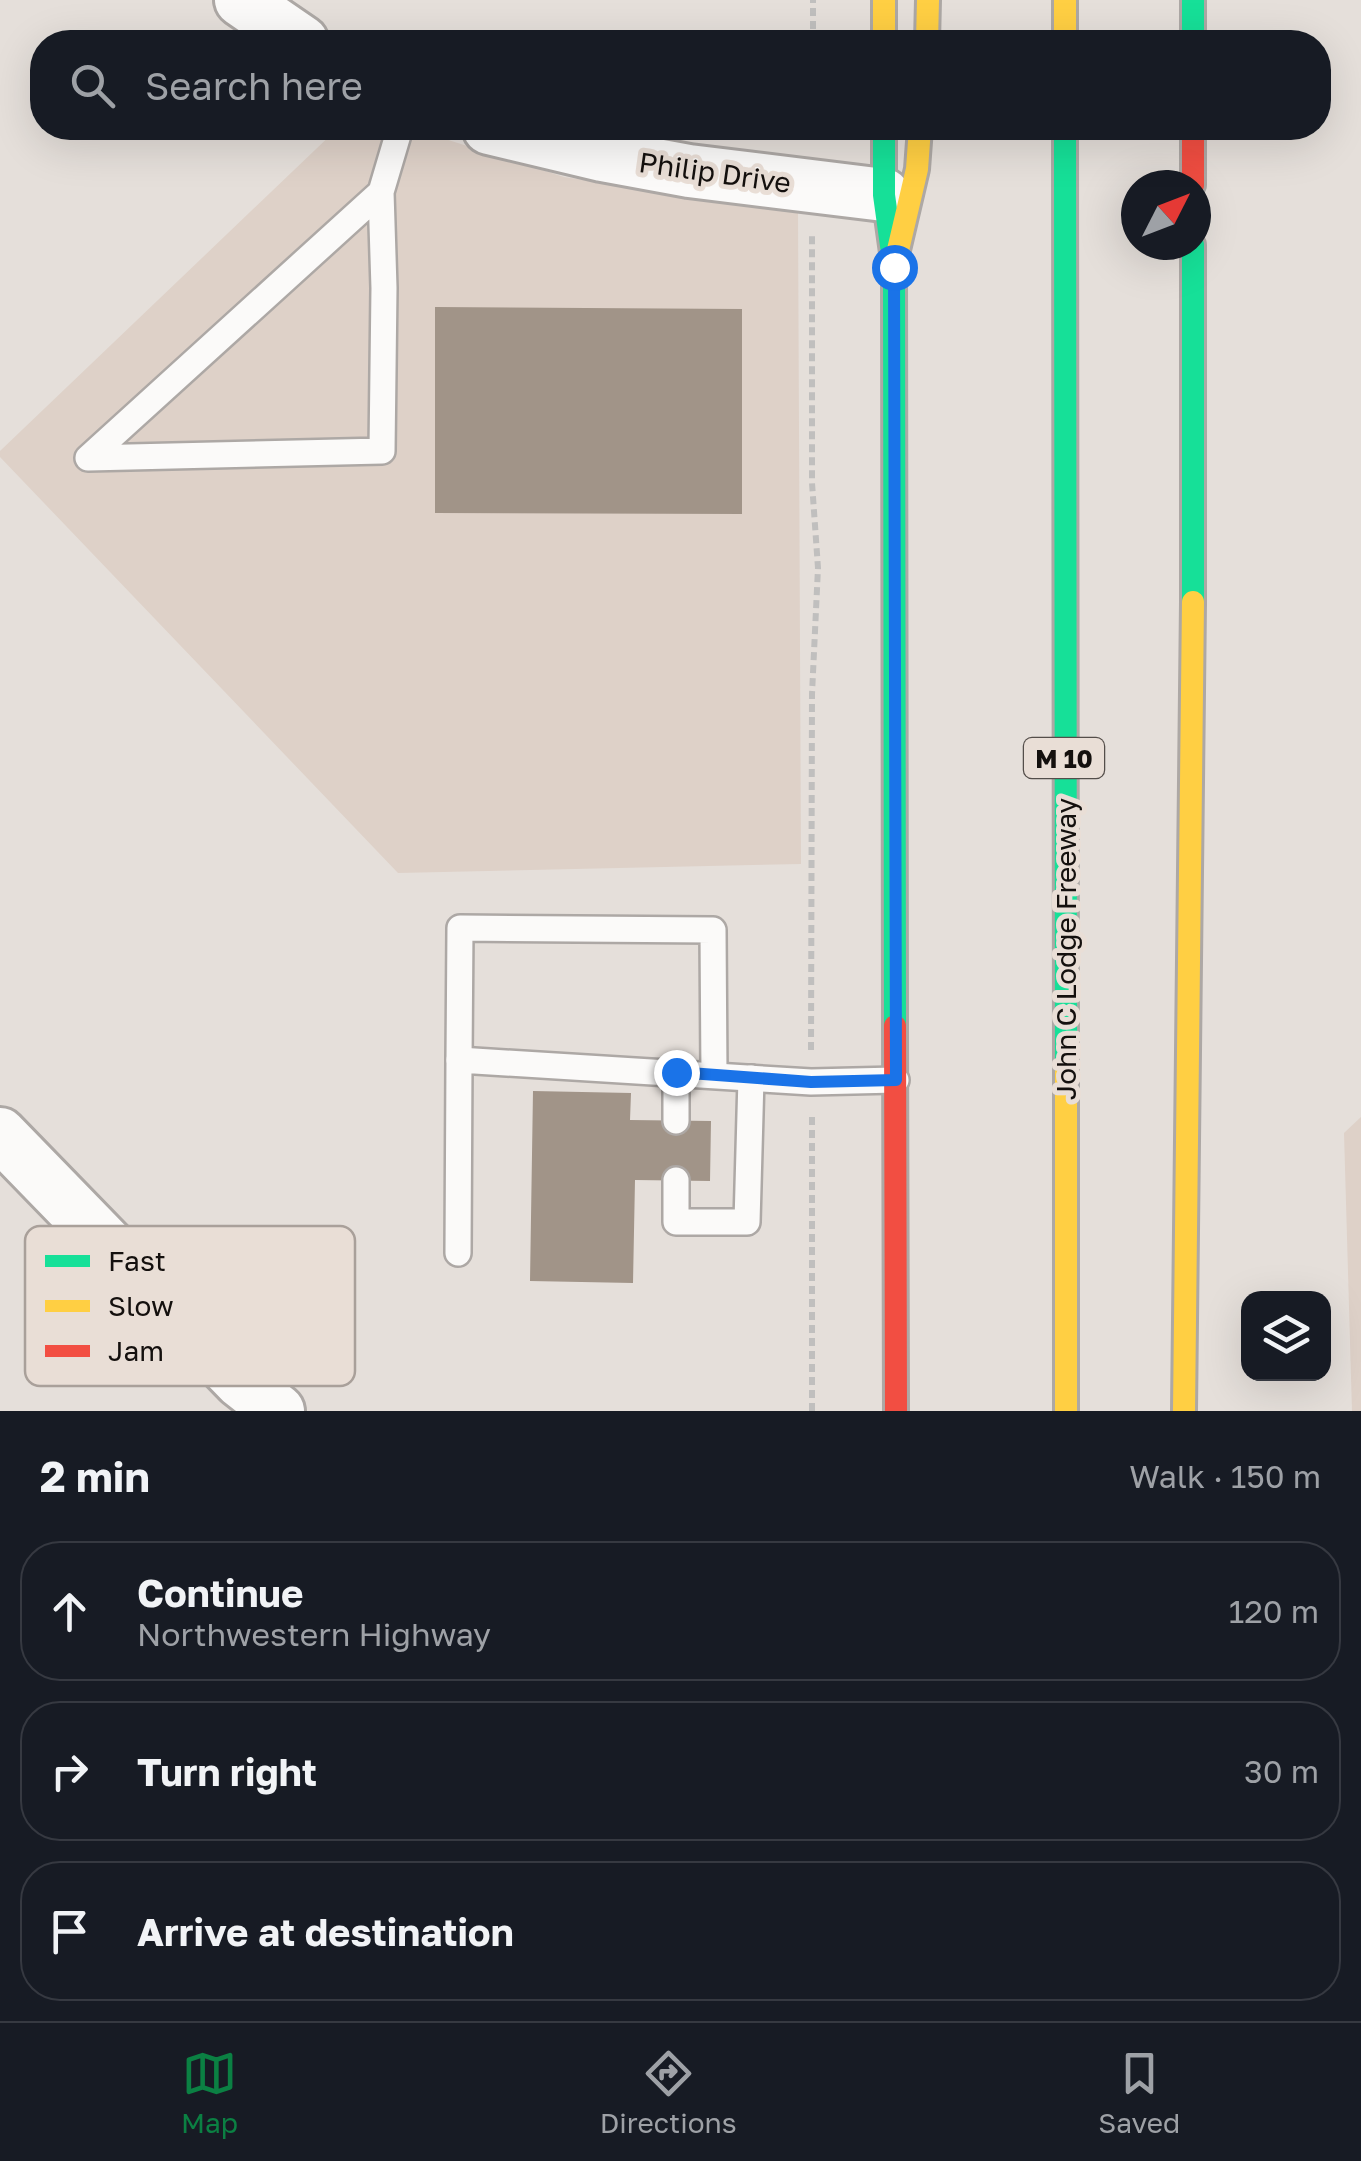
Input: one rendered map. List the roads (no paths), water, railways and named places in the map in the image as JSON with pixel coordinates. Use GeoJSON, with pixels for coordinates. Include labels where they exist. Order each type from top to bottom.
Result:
{"type":"FeatureCollection","features":[{"type":"Feature","properties":{"kind":"main road"},"geometry":{"type":"LineString","coordinates":[[884,0],[884,30]]}},
{"type":"Feature","properties":{"kind":"main road"},"geometry":{"type":"LineString","coordinates":[[927,30],[928,0]]}},
{"type":"Feature","properties":{"kind":"main road"},"geometry":{"type":"LineString","coordinates":[[1065,0],[1065,30]]}},
{"type":"Feature","properties":{"kind":"main road"},"geometry":{"type":"LineString","coordinates":[[1194,0],[1194,30]]}},
{"type":"Feature","properties":{"kind":"main road"},"geometry":{"type":"LineString","coordinates":[[884,140],[884,195],[894,267],[896,1411]]}},
{"type":"Feature","properties":{"kind":"main road"},"geometry":{"type":"LineString","coordinates":[[894,267],[919,140]]}},
{"type":"Feature","properties":{"kind":"main road","name":"John C Lodge Freeway"},"geometry":{"type":"LineString","coordinates":[[1065,140],[1066,1411]]}},
{"type":"Feature","properties":{"kind":"main road"},"geometry":{"type":"LineString","coordinates":[[1193,140],[1193,170]]}},
{"type":"Feature","properties":{"kind":"main road"},"geometry":{"type":"LineString","coordinates":[[1184,1411],[1193,646],[1193,260]]}},
{"type":"Feature","properties":{"kind":"main road"},"geometry":{"type":"LineString","coordinates":[[1193,646],[1210,1136]]}},
{"type":"Feature","properties":{"kind":"street"},"geometry":{"type":"LineString","coordinates":[[241,0],[285,30]]}},
{"type":"Feature","properties":{"kind":"street","name":"Philip Drive"},"geometry":{"type":"LineString","coordinates":[[537,140],[689,172],[884,195]]}},
{"type":"Feature","properties":{"kind":"street"},"geometry":{"type":"LineString","coordinates":[[0,1134],[88,1226]]}},
{"type":"Feature","properties":{"kind":"lane"},"geometry":{"type":"LineString","coordinates":[[380,192],[88,458],[382,452],[384,288],[380,192],[396,140]]}},
{"type":"Feature","properties":{"kind":"lane"},"geometry":{"type":"LineString","coordinates":[[458,1253],[460,928],[713,930],[714,1075]]}},
{"type":"Feature","properties":{"kind":"lane"},"geometry":{"type":"LineString","coordinates":[[459,1060],[811,1082],[896,1080]]}},
{"type":"Feature","properties":{"kind":"lane"},"geometry":{"type":"LineString","coordinates":[[676,1072],[676,1120]]}},
{"type":"Feature","properties":{"kind":"lane"},"geometry":{"type":"LineString","coordinates":[[676,1180],[676,1222],[747,1222],[751,1078]]}}]}
